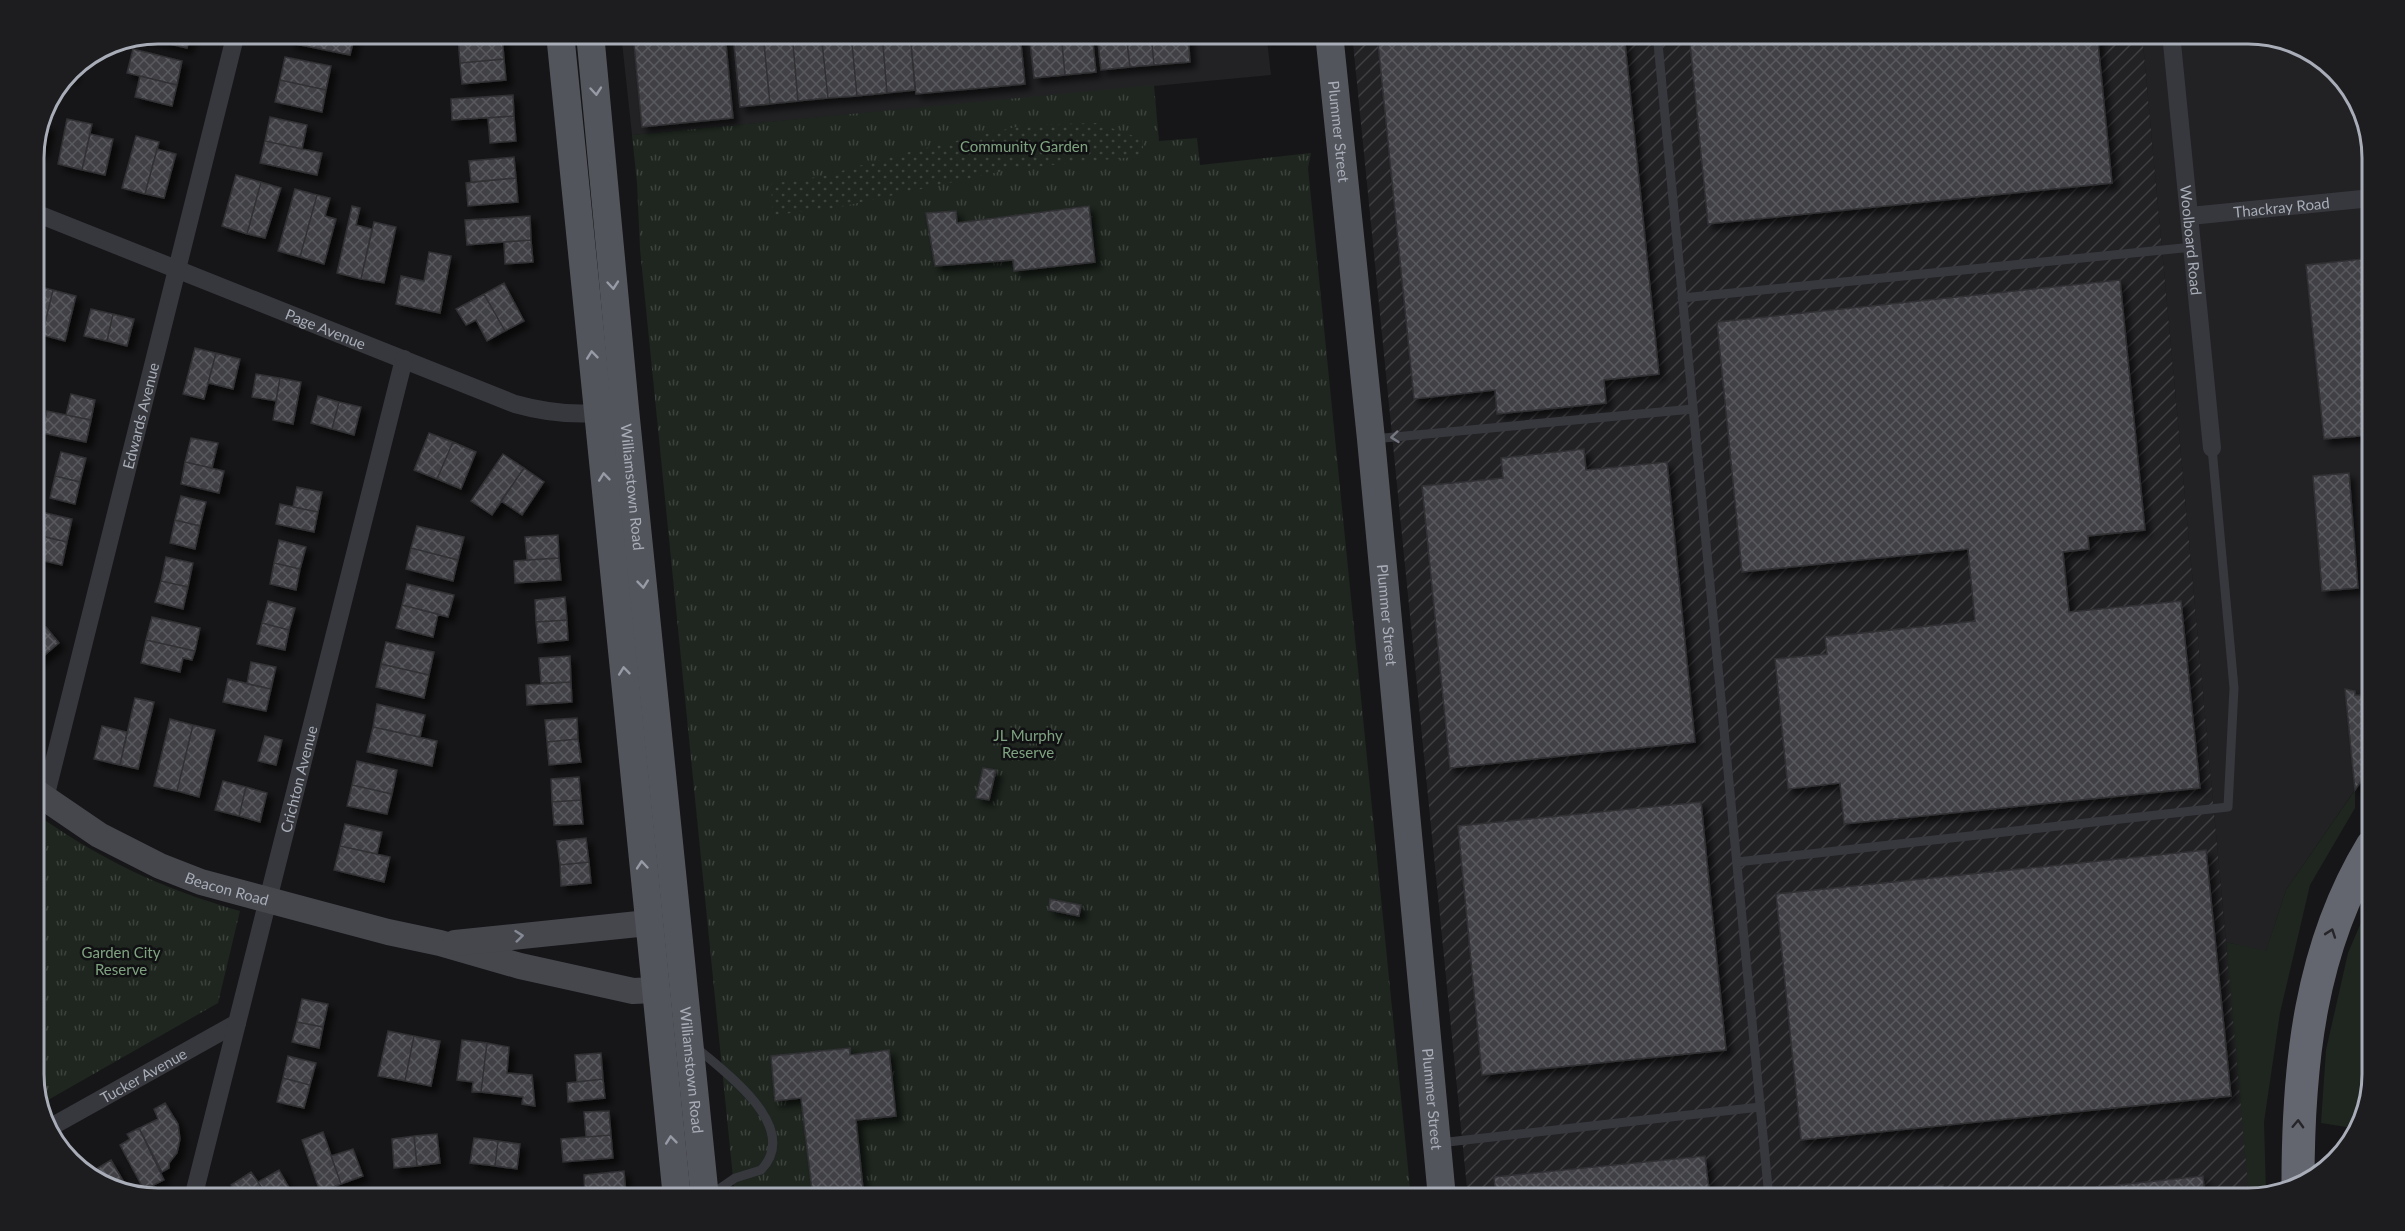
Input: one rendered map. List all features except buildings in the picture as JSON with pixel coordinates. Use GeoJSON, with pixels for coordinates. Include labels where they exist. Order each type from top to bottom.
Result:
{"type":"FeatureCollection","features":[{"type":"Feature","properties":{"kind":"highway"},"geometry":{"type":"LineString","coordinates":[[2298,1176],[2301,1074],[2313,998],[2330,935],[2354,876],[2362,863]]}},
{"type":"Feature","properties":{"kind":"main road","name":"Williamstown Road"},"geometry":{"type":"LineString","coordinates":[[562,44],[612,411],[678,941],[704,1188]]}},
{"type":"Feature","properties":{"kind":"main road","name":"Williamstown Road"},"geometry":{"type":"LineString","coordinates":[[591,44],[612,411],[648,923],[676,1188]]}},
{"type":"Feature","properties":{"kind":"main road","name":"Plummer Street"},"geometry":{"type":"LineString","coordinates":[[1330,44],[1371,439],[1441,1188]]}},
{"type":"Feature","properties":{"kind":"main road"},"geometry":{"type":"LineString","coordinates":[[648,923],[678,941],[655,990]]}},
{"type":"Feature","properties":{"kind":"street","name":"Edwards Avenue"},"geometry":{"type":"LineString","coordinates":[[44,775],[233,44]]}},
{"type":"Feature","properties":{"kind":"street","name":"Woolboard Road"},"geometry":{"type":"LineString","coordinates":[[2172,44],[2212,448]]}},
{"type":"Feature","properties":{"kind":"street","name":"Thackray Road"},"geometry":{"type":"LineString","coordinates":[[2190,216],[2361,199]]}},
{"type":"Feature","properties":{"kind":"street","name":"Page Avenue"},"geometry":{"type":"LineString","coordinates":[[44,216],[515,404],[540,411],[573,415],[612,411]]}},
{"type":"Feature","properties":{"kind":"street","name":"Crichton Avenue"},"geometry":{"type":"LineString","coordinates":[[196,1188],[404,359]]}},
{"type":"Feature","properties":{"kind":"street","name":"Beacon Road"},"geometry":{"type":"LineString","coordinates":[[44,797],[99,835],[160,866],[201,882],[401,935],[440,943],[520,966],[633,991],[655,990]]}},
{"type":"Feature","properties":{"kind":"street","name":"Beacon Road"},"geometry":{"type":"LineString","coordinates":[[440,943],[648,923]]}},
{"type":"Feature","properties":{"kind":"street","name":"Tucker Avenue"},"geometry":{"type":"LineString","coordinates":[[55,1124],[237,1023]]}},
{"type":"Feature","properties":{"kind":"lane"},"geometry":{"type":"LineString","coordinates":[[1658,44],[1768,1188]]}},
{"type":"Feature","properties":{"kind":"lane"},"geometry":{"type":"LineString","coordinates":[[1682,298],[2193,247]]}},
{"type":"Feature","properties":{"kind":"lane"},"geometry":{"type":"LineString","coordinates":[[1371,439],[1693,409]]}},
{"type":"Feature","properties":{"kind":"lane"},"geometry":{"type":"LineString","coordinates":[[1737,862],[2228,807],[2234,688],[2212,448]]}},
{"type":"Feature","properties":{"kind":"lane"},"geometry":{"type":"LineString","coordinates":[[688,1040],[758,1106],[768,1119],[772,1131],[770,1155],[761,1170],[735,1178],[720,1188]]}},
{"type":"Feature","properties":{"kind":"lane"},"geometry":{"type":"LineString","coordinates":[[1437,1143],[1760,1107]]}},
{"type":"Feature","properties":{"kind":"shaded area"},"geometry":{"type":"Polygon","coordinates":[[[622,44],[1267,44],[1271,75],[632,135],[622,44]]]}},
{"type":"Feature","properties":{"kind":"shaded area"},"geometry":{"type":"Polygon","coordinates":[[[1353,44],[2143,44],[2226,942],[2253,1188],[1467,1188],[1353,44]]]}},
{"type":"Feature","properties":{"kind":"shaded area"},"geometry":{"type":"Polygon","coordinates":[[[2143,44],[2262,44],[2298,55],[2323,72],[2342,94],[2355,121],[2361,150],[2362,780],[2286,890],[2266,952],[2226,942],[2143,44]]]}},
{"type":"Feature","properties":{"kind":"green space","name":"JL Murphy Reserve"},"geometry":{"type":"Polygon","coordinates":[[[1154,85],[1159,141],[1197,138],[1200,165],[1311,153],[1308,168],[1410,1188],[734,1188],[640,249],[632,135],[1154,85]]]}},
{"type":"Feature","properties":{"kind":"green space","name":"Community Garden"},"geometry":{"type":"Polygon","coordinates":[[[1097,123],[1142,139],[1144,156],[1012,169],[835,208],[773,215],[771,184],[824,176],[901,154],[1024,125],[1097,123]]]}},
{"type":"Feature","properties":{"kind":"green space"},"geometry":{"type":"Polygon","coordinates":[[[2355,790],[2355,808],[2310,885],[2280,1013],[2264,1122],[2266,1186],[2248,1188],[2226,942],[2266,951],[2286,890],[2355,790]]]}},
{"type":"Feature","properties":{"kind":"green space","name":"Garden City Reserve"},"geometry":{"type":"Polygon","coordinates":[[[44,819],[132,871],[183,893],[240,911],[218,1003],[47,1100],[44,1081],[44,819]]]}},
{"type":"Feature","properties":{"kind":"green space"},"geometry":{"type":"Polygon","coordinates":[[[2362,921],[2361,1088],[2358,1103],[2348,1127],[2321,1123],[2326,1050],[2348,953],[2362,921]]]}}]}
